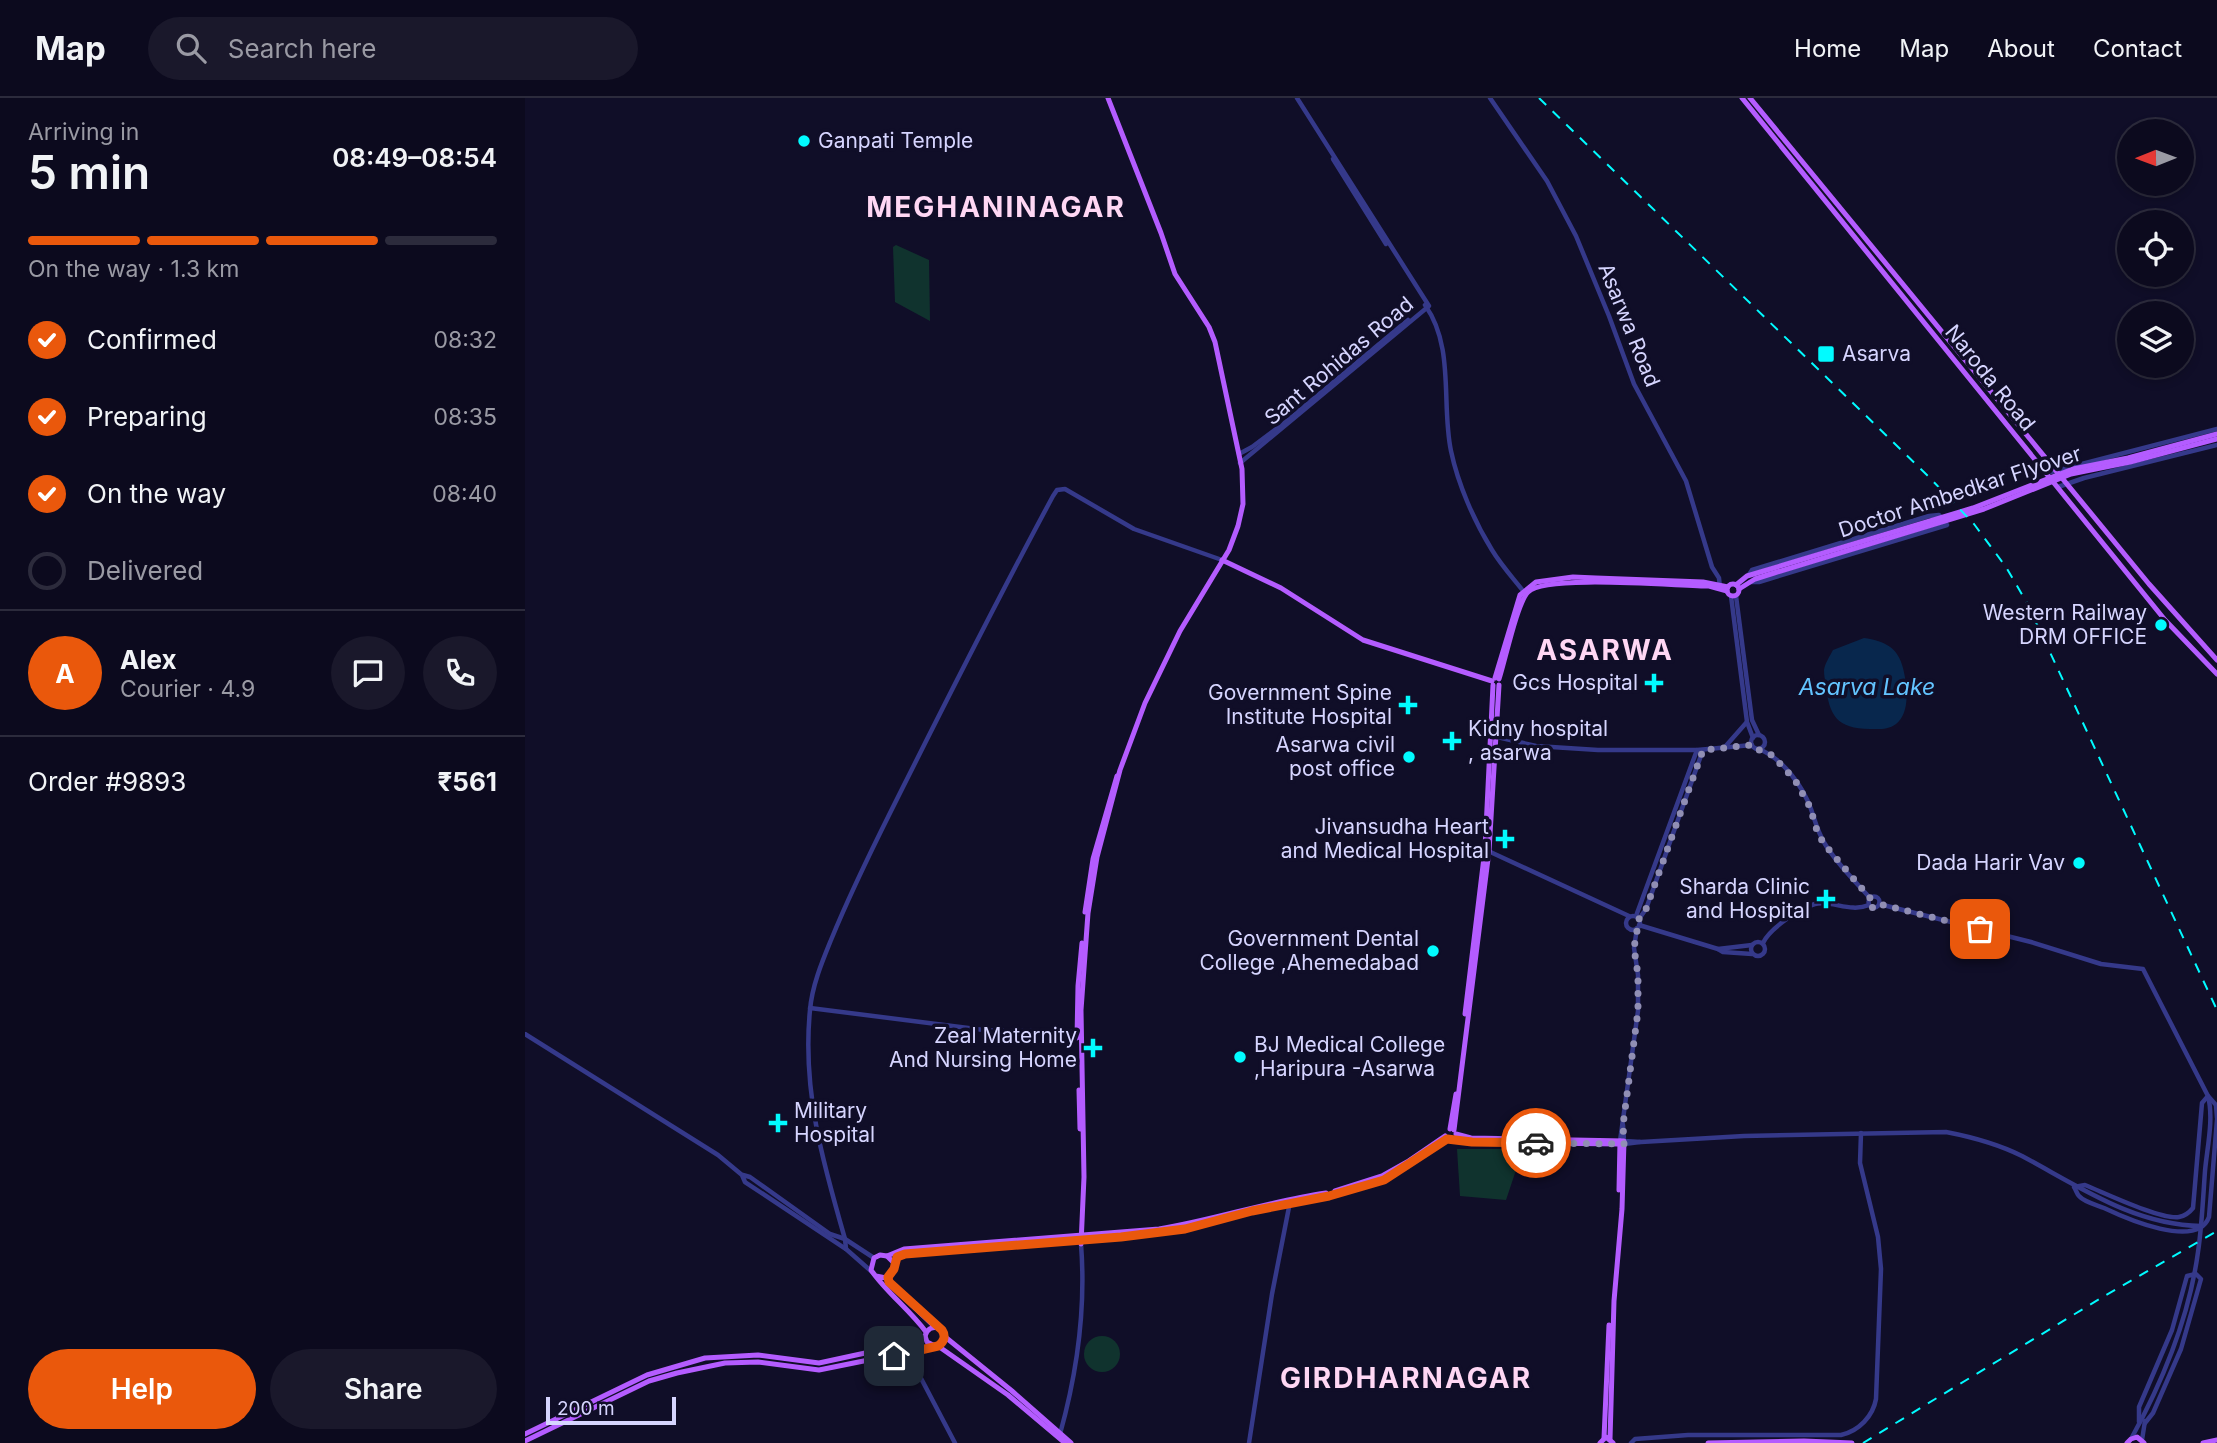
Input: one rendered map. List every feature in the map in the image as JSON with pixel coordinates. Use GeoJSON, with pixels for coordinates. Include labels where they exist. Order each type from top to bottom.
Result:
{"type":"FeatureCollection","features":[{"type":"Feature","properties":{"kind":"main road"},"geometry":{"type":"LineString","coordinates":[[1081,1239],[1079,1032],[1091,890],[1097,857],[1134,732],[1162,667],[1235,535],[1244,491],[1239,454],[1215,342],[1209,327],[1175,274],[1108,98]]}},
{"type":"Feature","properties":{"kind":"main road","name":"Naroda Road"},"geometry":{"type":"LineString","coordinates":[[1742,98],[2165,620],[2217,674]]}},
{"type":"Feature","properties":{"kind":"main road","name":"Naroda Road"},"geometry":{"type":"LineString","coordinates":[[1750,98],[2056,471],[2184,625],[2217,660]]}},
{"type":"Feature","properties":{"kind":"main road","name":"Doctor Ambedkar Flyover"},"geometry":{"type":"LineString","coordinates":[[1751,578],[1985,509],[2071,474],[2130,462],[2217,434]]}},
{"type":"Feature","properties":{"kind":"main road"},"geometry":{"type":"LineString","coordinates":[[1222,560],[1281,588],[1363,640],[1496,682]]}},
{"type":"Feature","properties":{"kind":"main road"},"geometry":{"type":"LineString","coordinates":[[1730,592],[1751,578]]}},
{"type":"Feature","properties":{"kind":"main road"},"geometry":{"type":"LineString","coordinates":[[1451,1134],[1487,850],[1496,682],[1517,602],[1536,582],[1545,580],[1718,586],[1730,592]]}},
{"type":"Feature","properties":{"kind":"main road"},"geometry":{"type":"LineString","coordinates":[[1730,592],[1737,587]]}},
{"type":"Feature","properties":{"kind":"main road"},"geometry":{"type":"LineString","coordinates":[[525,1441],[649,1381],[677,1373],[725,1363],[758,1362],[819,1370],[936,1346],[943,1342],[942,1330],[889,1282],[888,1277],[892,1274],[897,1257],[905,1254],[1081,1239],[1183,1225],[1235,1210],[1329,1193],[1382,1176],[1451,1134],[1471,1138],[1622,1142],[1622,1209],[1613,1301],[1609,1441]]}},
{"type":"Feature","properties":{"kind":"main road"},"geometry":{"type":"LineString","coordinates":[[1060,1436],[1009,1395],[927,1342],[926,1334],[875,1275],[871,1266],[874,1258],[904,1249],[1081,1239]]}},
{"type":"Feature","properties":{"kind":"main road"},"geometry":{"type":"LineString","coordinates":[[887,1256],[894,1265]]}},
{"type":"Feature","properties":{"kind":"main road"},"geometry":{"type":"LineString","coordinates":[[875,1275],[885,1278],[892,1274]]}},
{"type":"Feature","properties":{"kind":"main road"},"geometry":{"type":"LineString","coordinates":[[525,1434],[647,1375],[705,1358],[758,1356],[818,1363],[903,1344],[936,1327]]}},
{"type":"Feature","properties":{"kind":"main road"},"geometry":{"type":"LineString","coordinates":[[944,1336],[1068,1443]]}},
{"type":"Feature","properties":{"kind":"main road"},"geometry":{"type":"LineString","coordinates":[[2129,1441],[2137,1437],[2143,1441]]}},
{"type":"Feature","properties":{"kind":"main road"},"geometry":{"type":"LineString","coordinates":[[2203,1443],[2217,1440]]}},
{"type":"Feature","properties":{"kind":"main road"},"geometry":{"type":"LineString","coordinates":[[1708,1443],[1852,1443]]}},
{"type":"Feature","properties":{"kind":"street","name":"Sant Rohidas Road"},"geometry":{"type":"LineString","coordinates":[[1240,463],[1428,303],[1296,98]]}},
{"type":"Feature","properties":{"kind":"street","name":"Asarwa Road"},"geometry":{"type":"LineString","coordinates":[[1490,98],[1547,181],[1576,236],[1634,383],[1686,481],[1712,568],[1717,575],[1718,586]]}},
{"type":"Feature","properties":{"kind":"street"},"geometry":{"type":"LineString","coordinates":[[1239,454],[1287,421],[1427,306],[1444,356],[1451,450],[1459,475],[1476,520],[1492,551],[1525,593]]}},
{"type":"Feature","properties":{"kind":"street"},"geometry":{"type":"LineString","coordinates":[[2047,473],[2194,433],[2217,434]]}},
{"type":"Feature","properties":{"kind":"street"},"geometry":{"type":"LineString","coordinates":[[2058,487],[2217,445]]}},
{"type":"Feature","properties":{"kind":"street"},"geometry":{"type":"LineString","coordinates":[[846,1249],[821,1155],[811,1101],[808,1053],[810,1008],[819,971],[865,862],[1055,492],[1065,489],[1080,500],[1138,530],[1222,560]]}},
{"type":"Feature","properties":{"kind":"street"},"geometry":{"type":"LineString","coordinates":[[1939,515],[1947,525],[1759,582],[1751,578],[1752,570],[1929,516],[1939,515]]}},
{"type":"Feature","properties":{"kind":"street"},"geometry":{"type":"LineString","coordinates":[[1730,592],[1734,631],[1752,720],[1772,755],[1803,793],[1825,845],[1870,898],[1869,905]]}},
{"type":"Feature","properties":{"kind":"street"},"geometry":{"type":"LineString","coordinates":[[1730,592],[1752,745]]}},
{"type":"Feature","properties":{"kind":"street"},"geometry":{"type":"LineString","coordinates":[[1724,748],[1747,722]]}},
{"type":"Feature","properties":{"kind":"street"},"geometry":{"type":"LineString","coordinates":[[1753,738],[1759,735]]}},
{"type":"Feature","properties":{"kind":"street"},"geometry":{"type":"LineString","coordinates":[[1495,736],[1551,748],[1700,750],[1752,745],[1772,755]]}},
{"type":"Feature","properties":{"kind":"street"},"geometry":{"type":"LineString","coordinates":[[1759,750],[1765,743]]}},
{"type":"Feature","properties":{"kind":"street"},"geometry":{"type":"LineString","coordinates":[[1613,909],[1633,930],[1700,750]]}},
{"type":"Feature","properties":{"kind":"street"},"geometry":{"type":"LineString","coordinates":[[1487,850],[1636,921],[1723,952],[1760,956],[1766,950],[1763,943]]}},
{"type":"Feature","properties":{"kind":"street"},"geometry":{"type":"LineString","coordinates":[[1870,898],[1877,898],[1879,904]]}},
{"type":"Feature","properties":{"kind":"street"},"geometry":{"type":"LineString","coordinates":[[1763,943],[1770,931],[1815,904],[1855,909],[1869,905],[1875,908],[1879,904]]}},
{"type":"Feature","properties":{"kind":"street"},"geometry":{"type":"LineString","coordinates":[[1879,904],[2037,944],[2101,964],[2143,969],[2208,1096],[2216,1105],[2209,1217],[2198,1229],[2166,1230],[2121,1216],[2079,1197],[2074,1186]]}},
{"type":"Feature","properties":{"kind":"street"},"geometry":{"type":"LineString","coordinates":[[1626,925],[1636,921]]}},
{"type":"Feature","properties":{"kind":"street"},"geometry":{"type":"LineString","coordinates":[[1634,948],[1636,921]]}},
{"type":"Feature","properties":{"kind":"street"},"geometry":{"type":"LineString","coordinates":[[1626,925],[1634,948],[1638,975],[1638,1011],[1622,1142],[1744,1136],[1944,1132],[1976,1138],[2022,1156],[2083,1191],[2127,1210],[2166,1224],[2201,1226]]}},
{"type":"Feature","properties":{"kind":"street"},"geometry":{"type":"LineString","coordinates":[[1718,949],[1763,943]]}},
{"type":"Feature","properties":{"kind":"street"},"geometry":{"type":"LineString","coordinates":[[1752,945],[1753,954]]}},
{"type":"Feature","properties":{"kind":"street"},"geometry":{"type":"LineString","coordinates":[[810,1008],[984,1030],[1079,1032]]}},
{"type":"Feature","properties":{"kind":"street"},"geometry":{"type":"LineString","coordinates":[[525,1034],[718,1155],[742,1175],[750,1177],[830,1234],[845,1238],[874,1258]]}},
{"type":"Feature","properties":{"kind":"street"},"geometry":{"type":"LineString","coordinates":[[2142,1423],[2177,1339],[2186,1311],[2198,1252],[2210,1106],[2208,1096]]}},
{"type":"Feature","properties":{"kind":"street"},"geometry":{"type":"LineString","coordinates":[[2074,1186],[2085,1185],[2163,1215],[2180,1217],[2190,1213],[2193,1208],[2202,1103],[2208,1096]]}},
{"type":"Feature","properties":{"kind":"street"},"geometry":{"type":"LineString","coordinates":[[1631,1443],[1635,1439],[1688,1435],[1841,1435],[1847,1434],[1874,1412],[1881,1269],[1878,1237],[1860,1163],[1861,1133]]}},
{"type":"Feature","properties":{"kind":"street"},"geometry":{"type":"LineString","coordinates":[[742,1175],[745,1182],[846,1249],[875,1275]]}},
{"type":"Feature","properties":{"kind":"street"},"geometry":{"type":"LineString","coordinates":[[1249,1443],[1272,1294],[1290,1201]]}},
{"type":"Feature","properties":{"kind":"street"},"geometry":{"type":"LineString","coordinates":[[2179,1231],[2180,1217]]}},
{"type":"Feature","properties":{"kind":"street"},"geometry":{"type":"LineString","coordinates":[[1060,1436],[1070,1396],[1080,1331],[1081,1239]]}},
{"type":"Feature","properties":{"kind":"street"},"geometry":{"type":"LineString","coordinates":[[2129,1441],[2142,1423],[2153,1413],[2181,1349],[2201,1279],[2196,1274],[2187,1276],[2172,1330],[2139,1407],[2142,1423],[2143,1441]]}},
{"type":"Feature","properties":{"kind":"street"},"geometry":{"type":"LineString","coordinates":[[903,1344],[955,1443]]}},
{"type":"Feature","properties":{"kind":"green space"},"geometry":{"type":"Polygon","coordinates":[[[896,245],[929,260],[930,321],[895,302],[893,247],[896,245]]]}},
{"type":"Feature","properties":{"kind":"green space"},"geometry":{"type":"Polygon","coordinates":[[[1457,1149],[1523,1149],[1506,1200],[1460,1196],[1457,1149]]]}},
{"type":"Feature","properties":{"kind":"green space"},"geometry":{"type":"Polygon","coordinates":[[[1102,1336],[1115,1341],[1120,1354],[1115,1367],[1102,1372],[1089,1367],[1084,1354],[1089,1341],[1102,1336]]]}},
{"type":"Feature","properties":{"kind":"water","name":"Asarva Lake"},"geometry":{"type":"Polygon","coordinates":[[[1864,638],[1889,646],[1898,655],[1903,668],[1906,706],[1901,719],[1887,728],[1859,728],[1842,723],[1829,705],[1824,672],[1833,650],[1864,638]]]}},
{"type":"Feature","properties":{"kind":"railway"},"geometry":{"type":"LineString","coordinates":[[1539,98],[1929,477],[1974,524],[2006,567],[2027,603],[2217,1010]]}},
{"type":"Feature","properties":{"kind":"railway"},"geometry":{"type":"LineString","coordinates":[[1863,1443],[2106,1295],[2217,1231]]}},
{"type":"Feature","properties":{"kind":"way so far"},"geometry":{"type":"LineString","coordinates":[[1536,1143],[1624,1144],[1623,1125],[1638,1011],[1635,936],[1703,750],[1752,745],[1772,755],[1795,780],[1810,807],[1818,834],[1832,855],[1870,898],[1870,907],[1875,908],[1879,904],[1980,929]]}},
{"type":"Feature","properties":{"kind":"place","name":"Ganpati Temple"},"geometry":{"type":"Point","coordinates":[804,141]}},
{"type":"Feature","properties":{"kind":"place","name":"Asarva"},"geometry":{"type":"Point","coordinates":[1826,354]}},
{"type":"Feature","properties":{"kind":"place","name":"Western Railway DRM OFFICE"},"geometry":{"type":"Point","coordinates":[2161,625]}},
{"type":"Feature","properties":{"kind":"place","name":"Gcs Hospital"},"geometry":{"type":"Point","coordinates":[1654,683]}},
{"type":"Feature","properties":{"kind":"place","name":"Government Spine Institute Hospital"},"geometry":{"type":"Point","coordinates":[1408,705]}},
{"type":"Feature","properties":{"kind":"place","name":"Kidny hospital , asarwa"},"geometry":{"type":"Point","coordinates":[1452,741]}},
{"type":"Feature","properties":{"kind":"place","name":"Asarwa civil post office"},"geometry":{"type":"Point","coordinates":[1409,757]}},
{"type":"Feature","properties":{"kind":"place","name":"Jivansudha Heart and Medical Hospital"},"geometry":{"type":"Point","coordinates":[1505,839]}},
{"type":"Feature","properties":{"kind":"place","name":"Dada Harir Vav"},"geometry":{"type":"Point","coordinates":[2079,863]}},
{"type":"Feature","properties":{"kind":"place","name":"Sharda Clinic and Hospital"},"geometry":{"type":"Point","coordinates":[1826,899]}},
{"type":"Feature","properties":{"kind":"place","name":"Government Dental College ,Ahemedabad"},"geometry":{"type":"Point","coordinates":[1433,951]}},
{"type":"Feature","properties":{"kind":"place","name":"Zeal Maternity And Nursing Home"},"geometry":{"type":"Point","coordinates":[1093,1048]}},
{"type":"Feature","properties":{"kind":"place","name":"BJ Medical College ,Haripura -Asarwa"},"geometry":{"type":"Point","coordinates":[1240,1057]}},
{"type":"Feature","properties":{"kind":"place","name":"Military Hospital"},"geometry":{"type":"Point","coordinates":[778,1123]}},
{"type":"Feature","properties":{"kind":"district","name":"MEGHANINAGAR"},"geometry":{"type":"Point","coordinates":[996,207]}},
{"type":"Feature","properties":{"kind":"district","name":"ASARWA"},"geometry":{"type":"Point","coordinates":[1605,650]}},
{"type":"Feature","properties":{"kind":"district","name":"GIRDHARNAGAR"},"geometry":{"type":"Point","coordinates":[1406,1378]}},
{"type":"Feature","properties":{"kind":"route"},"geometry":{"type":"LineString","coordinates":[[894,1356],[938,1346],[944,1339],[942,1330],[889,1282],[888,1277],[892,1274],[897,1257],[905,1254],[1121,1237],[1185,1229],[1252,1211],[1329,1196],[1384,1180],[1447,1139],[1536,1143]]}}]}
